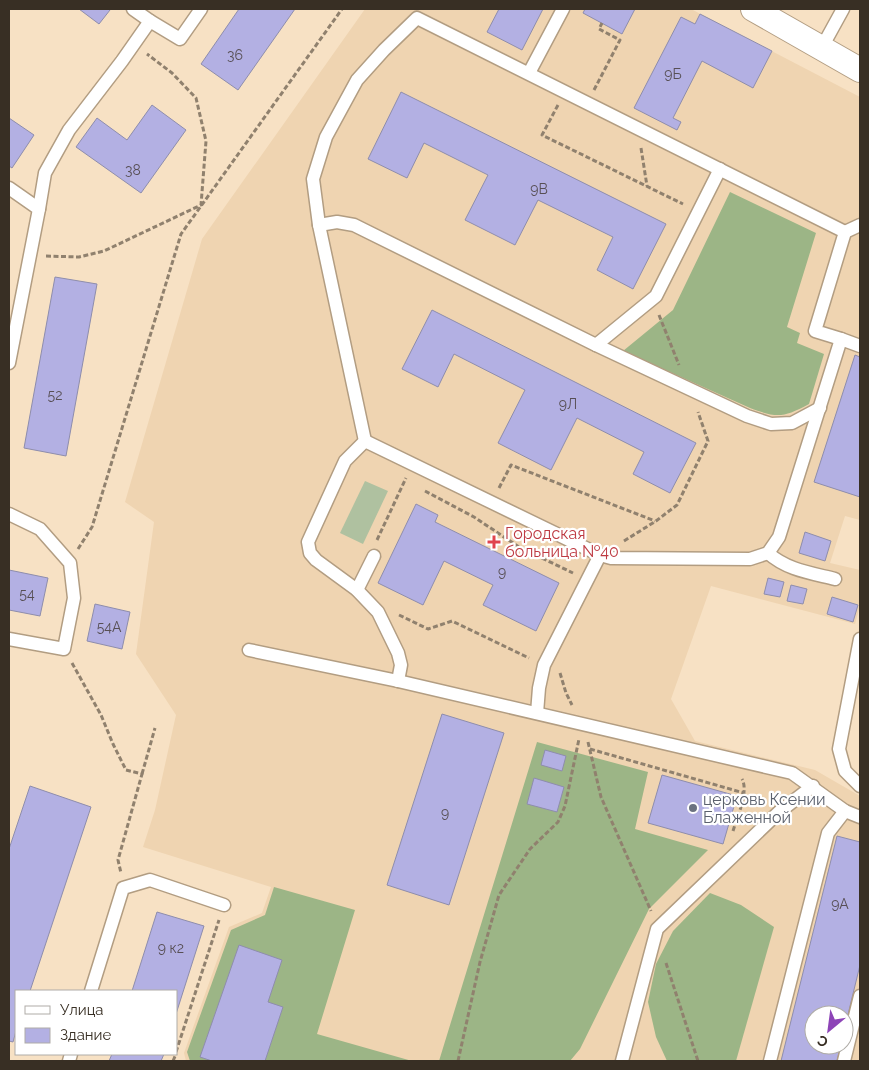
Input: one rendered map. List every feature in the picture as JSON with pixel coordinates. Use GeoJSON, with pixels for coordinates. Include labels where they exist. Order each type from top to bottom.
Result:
{"type":"FeatureCollection","features":[{"type":"Feature","properties":{"kind":"street"},"geometry":{"type":"LineString","coordinates":[[754,9],[860,70]]}},
{"type":"Feature","properties":{"kind":"lane"},"geometry":{"type":"LineString","coordinates":[[133,9],[180,39],[201,9]]}},
{"type":"Feature","properties":{"kind":"lane"},"geometry":{"type":"LineString","coordinates":[[529,73],[563,9]]}},
{"type":"Feature","properties":{"kind":"lane"},"geometry":{"type":"LineString","coordinates":[[821,49],[843,9]]}},
{"type":"Feature","properties":{"kind":"lane"},"geometry":{"type":"LineString","coordinates":[[365,441],[319,225],[313,179],[326,137],[356,80],[417,18],[845,232],[860,226]]}},
{"type":"Feature","properties":{"kind":"lane"},"geometry":{"type":"LineString","coordinates":[[9,362],[45,173],[69,130],[150,21]]}},
{"type":"Feature","properties":{"kind":"lane"},"geometry":{"type":"LineString","coordinates":[[596,345],[656,296],[720,169]]}},
{"type":"Feature","properties":{"kind":"lane"},"geometry":{"type":"LineString","coordinates":[[9,188],[39,209]]}},
{"type":"Feature","properties":{"kind":"lane"},"geometry":{"type":"LineString","coordinates":[[319,225],[337,222],[354,225],[596,345],[747,416],[771,424],[792,422],[820,408]]}},
{"type":"Feature","properties":{"kind":"lane"},"geometry":{"type":"LineString","coordinates":[[845,232],[815,331],[860,346]]}},
{"type":"Feature","properties":{"kind":"lane"},"geometry":{"type":"LineString","coordinates":[[365,441],[600,555],[610,558],[750,559],[768,553],[780,537],[841,339]]}},
{"type":"Feature","properties":{"kind":"lane"},"geometry":{"type":"LineString","coordinates":[[365,441],[345,461],[308,542],[310,553],[316,560],[357,590],[378,612],[398,653],[401,665],[398,681]]}},
{"type":"Feature","properties":{"kind":"lane"},"geometry":{"type":"LineString","coordinates":[[9,514],[40,529],[70,563],[74,598],[64,649],[9,639]]}},
{"type":"Feature","properties":{"kind":"lane"},"geometry":{"type":"LineString","coordinates":[[768,553],[778,562],[793,568],[835,579]]}},
{"type":"Feature","properties":{"kind":"lane"},"geometry":{"type":"LineString","coordinates":[[537,714],[539,688],[544,665],[600,555]]}},
{"type":"Feature","properties":{"kind":"lane"},"geometry":{"type":"LineString","coordinates":[[357,590],[374,556]]}},
{"type":"Feature","properties":{"kind":"lane"},"geometry":{"type":"LineString","coordinates":[[860,639],[839,749],[845,771],[860,786]]}},
{"type":"Feature","properties":{"kind":"lane"},"geometry":{"type":"LineString","coordinates":[[249,650],[398,681],[792,774],[813,786],[845,811],[860,817]]}},
{"type":"Feature","properties":{"kind":"lane"},"geometry":{"type":"LineString","coordinates":[[622,1061],[656,930],[779,812],[813,786]]}},
{"type":"Feature","properties":{"kind":"lane"},"geometry":{"type":"LineString","coordinates":[[770,1061],[828,833],[845,811]]}},
{"type":"Feature","properties":{"kind":"lane"},"geometry":{"type":"LineString","coordinates":[[91,990],[124,888],[150,880],[224,905]]}},
{"type":"Feature","properties":{"kind":"lane"},"geometry":{"type":"LineString","coordinates":[[844,1061],[860,996]]}},
{"type":"Feature","properties":{"kind":"path"},"geometry":{"type":"LineString","coordinates":[[70,563],[92,527],[181,234],[342,9]]}},
{"type":"Feature","properties":{"kind":"path"},"geometry":{"type":"LineString","coordinates":[[588,102],[620,40],[599,29],[602,23]]}},
{"type":"Feature","properties":{"kind":"path"},"geometry":{"type":"LineString","coordinates":[[133,45],[172,73],[196,98],[206,140],[201,205]]}},
{"type":"Feature","properties":{"kind":"path"},"geometry":{"type":"LineString","coordinates":[[565,91],[542,135],[698,212]]}},
{"type":"Feature","properties":{"kind":"path"},"geometry":{"type":"LineString","coordinates":[[638,128],[647,186]]}},
{"type":"Feature","properties":{"kind":"path"},"geometry":{"type":"LineString","coordinates":[[30,254],[79,257],[104,251],[201,205]]}},
{"type":"Feature","properties":{"kind":"path"},"geometry":{"type":"LineString","coordinates":[[482,522],[511,464],[656,521]]}},
{"type":"Feature","properties":{"kind":"path"},"geometry":{"type":"LineString","coordinates":[[422,490],[482,522],[519,547],[587,580]]}},
{"type":"Feature","properties":{"kind":"path"},"geometry":{"type":"LineString","coordinates":[[378,612],[391,611],[428,629],[452,621],[544,665]]}},
{"type":"Feature","properties":{"kind":"path"},"geometry":{"type":"LineString","coordinates":[[64,649],[101,716],[112,744],[126,770],[142,774]]}},
{"type":"Feature","properties":{"kind":"path"},"geometry":{"type":"LineString","coordinates":[[458,1061],[480,962],[499,895],[530,849],[558,822],[565,806],[582,725]]}},
{"type":"Feature","properties":{"kind":"path"},"geometry":{"type":"LineString","coordinates":[[124,888],[118,860],[155,728]]}},
{"type":"Feature","properties":{"kind":"path"},"geometry":{"type":"LineString","coordinates":[[590,749],[744,793]]}},
{"type":"Feature","properties":{"kind":"path"},"geometry":{"type":"LineString","coordinates":[[721,867],[744,793],[744,783],[739,774]]}},
{"type":"Feature","properties":{"kind":"path"},"geometry":{"type":"LineString","coordinates":[[601,797],[651,912],[656,930]]}},
{"type":"Feature","properties":{"kind":"path"},"geometry":{"type":"LineString","coordinates":[[178,1047],[224,905]]}},
{"type":"Feature","properties":{"kind":"path"},"geometry":{"type":"LineString","coordinates":[[665,961],[698,1061]]}},
{"type":"Feature","properties":{"kind":"shaded area","name":"Городская больница №40"},"geometry":{"type":"Polygon","coordinates":[[[365,9],[691,9],[860,97],[860,520],[845,516],[830,563],[860,570],[860,606],[855,624],[711,586],[671,699],[695,741],[815,770],[860,796],[860,1061],[186,1061],[184,1053],[229,927],[262,913],[271,887],[143,847],[155,810],[176,715],[136,654],[154,522],[125,502],[202,239],[365,9]]]}},
{"type":"Feature","properties":{"kind":"green space"},"geometry":{"type":"Polygon","coordinates":[[[730,192],[816,233],[787,327],[800,333],[797,343],[824,354],[809,404],[786,414],[767,414],[750,408],[623,351],[673,310],[730,192]]]}},
{"type":"Feature","properties":{"kind":"green space"},"geometry":{"type":"Polygon","coordinates":[[[365,481],[388,491],[363,544],[340,533],[365,481]]]}},
{"type":"Feature","properties":{"kind":"green space"},"geometry":{"type":"Polygon","coordinates":[[[537,742],[648,772],[635,829],[708,850],[649,909],[580,1049],[570,1061],[439,1061],[537,742]]]}},
{"type":"Feature","properties":{"kind":"green space"},"geometry":{"type":"Polygon","coordinates":[[[274,887],[355,910],[317,1034],[412,1061],[190,1061],[187,1052],[231,930],[265,915],[274,887]]]}},
{"type":"Feature","properties":{"kind":"green space"},"geometry":{"type":"Polygon","coordinates":[[[710,893],[741,905],[774,927],[736,1061],[667,1061],[656,1037],[648,1002],[656,964],[673,931],[710,893]]]}},
{"type":"Feature","properties":{"kind":"building"},"geometry":{"type":"Polygon","coordinates":[[[79,9],[108,9],[110,10],[99,24],[79,9]]]}},
{"type":"Feature","properties":{"kind":"building"},"geometry":{"type":"Polygon","coordinates":[[[239,9],[295,9],[238,90],[201,64],[239,9]]]}},
{"type":"Feature","properties":{"kind":"building"},"geometry":{"type":"Polygon","coordinates":[[[499,9],[543,9],[522,50],[487,32],[499,9]]]}},
{"type":"Feature","properties":{"kind":"building"},"geometry":{"type":"Polygon","coordinates":[[[585,9],[635,9],[622,34],[583,13],[585,9]]]}},
{"type":"Feature","properties":{"kind":"building"},"geometry":{"type":"Polygon","coordinates":[[[700,14],[772,51],[753,88],[702,61],[673,118],[681,122],[677,130],[634,108],[681,17],[695,24],[700,14]]]}},
{"type":"Feature","properties":{"kind":"building"},"geometry":{"type":"Polygon","coordinates":[[[401,92],[666,224],[633,289],[597,270],[613,237],[538,200],[515,245],[465,220],[488,175],[424,143],[407,178],[368,159],[401,92]]]}},
{"type":"Feature","properties":{"kind":"building"},"geometry":{"type":"Polygon","coordinates":[[[152,105],[186,130],[141,193],[76,147],[97,118],[127,140],[152,105]]]}},
{"type":"Feature","properties":{"kind":"building"},"geometry":{"type":"Polygon","coordinates":[[[9,118],[34,135],[12,168],[9,166],[9,118]]]}},
{"type":"Feature","properties":{"kind":"building"},"geometry":{"type":"Polygon","coordinates":[[[55,277],[97,284],[66,456],[24,448],[55,277]]]}},
{"type":"Feature","properties":{"kind":"building"},"geometry":{"type":"Polygon","coordinates":[[[432,310],[696,443],[670,493],[633,474],[644,452],[577,418],[551,470],[498,443],[525,390],[454,354],[438,387],[402,369],[432,310]]]}},
{"type":"Feature","properties":{"kind":"building"},"geometry":{"type":"Polygon","coordinates":[[[855,355],[860,357],[860,497],[814,482],[855,355]]]}},
{"type":"Feature","properties":{"kind":"building"},"geometry":{"type":"Polygon","coordinates":[[[416,504],[438,515],[435,522],[559,583],[536,631],[483,605],[493,585],[444,561],[423,605],[378,583],[416,504]]]}},
{"type":"Feature","properties":{"kind":"building"},"geometry":{"type":"Polygon","coordinates":[[[805,532],[831,541],[825,561],[799,553],[805,532]]]}},
{"type":"Feature","properties":{"kind":"building"},"geometry":{"type":"Polygon","coordinates":[[[9,570],[48,578],[40,616],[9,610],[9,570]]]}},
{"type":"Feature","properties":{"kind":"building"},"geometry":{"type":"Polygon","coordinates":[[[768,578],[784,582],[780,597],[764,594],[768,578]]]}},
{"type":"Feature","properties":{"kind":"building"},"geometry":{"type":"Polygon","coordinates":[[[791,585],[807,589],[803,604],[787,601],[791,585]]]}},
{"type":"Feature","properties":{"kind":"building"},"geometry":{"type":"Polygon","coordinates":[[[832,597],[858,605],[853,622],[827,614],[832,597]]]}},
{"type":"Feature","properties":{"kind":"building"},"geometry":{"type":"Polygon","coordinates":[[[95,604],[130,612],[122,649],[87,641],[95,604]]]}},
{"type":"Feature","properties":{"kind":"building"},"geometry":{"type":"Polygon","coordinates":[[[442,714],[504,733],[449,905],[387,885],[442,714]]]}},
{"type":"Feature","properties":{"kind":"building"},"geometry":{"type":"Polygon","coordinates":[[[545,750],[566,756],[562,771],[541,765],[545,750]]]}},
{"type":"Feature","properties":{"kind":"building","name":"церковь Ксении Блаженной"},"geometry":{"type":"Polygon","coordinates":[[[662,775],[737,796],[723,844],[648,823],[662,775]]]}},
{"type":"Feature","properties":{"kind":"building"},"geometry":{"type":"Polygon","coordinates":[[[534,778],[564,787],[557,812],[527,804],[534,778]]]}},
{"type":"Feature","properties":{"kind":"building"},"geometry":{"type":"Polygon","coordinates":[[[30,786],[91,807],[30,990],[15,990],[15,1035],[13,1042],[9,1041],[9,849],[30,786]]]}},
{"type":"Feature","properties":{"kind":"building"},"geometry":{"type":"Polygon","coordinates":[[[837,836],[860,842],[860,965],[850,1005],[804,1005],[804,1055],[838,1055],[837,1061],[781,1061],[837,836]]]}},
{"type":"Feature","properties":{"kind":"building"},"geometry":{"type":"Polygon","coordinates":[[[157,912],[204,926],[178,1008],[178,990],[132,990],[157,912]]]}},
{"type":"Feature","properties":{"kind":"building"},"geometry":{"type":"Polygon","coordinates":[[[239,945],[282,960],[268,1002],[283,1007],[265,1061],[212,1061],[200,1057],[239,945]]]}},
{"type":"Feature","properties":{"kind":"building"},"geometry":{"type":"Polygon","coordinates":[[[112,1055],[164,1055],[161,1061],[109,1061],[112,1055]]]}},
{"type":"Feature","properties":{"kind":"place","name":"Городская больница №40"},"geometry":{"type":"Point","coordinates":[494,542]}},
{"type":"Feature","properties":{"kind":"place","name":"церковь Ксении Блаженной"},"geometry":{"type":"Point","coordinates":[693,808]}}]}
